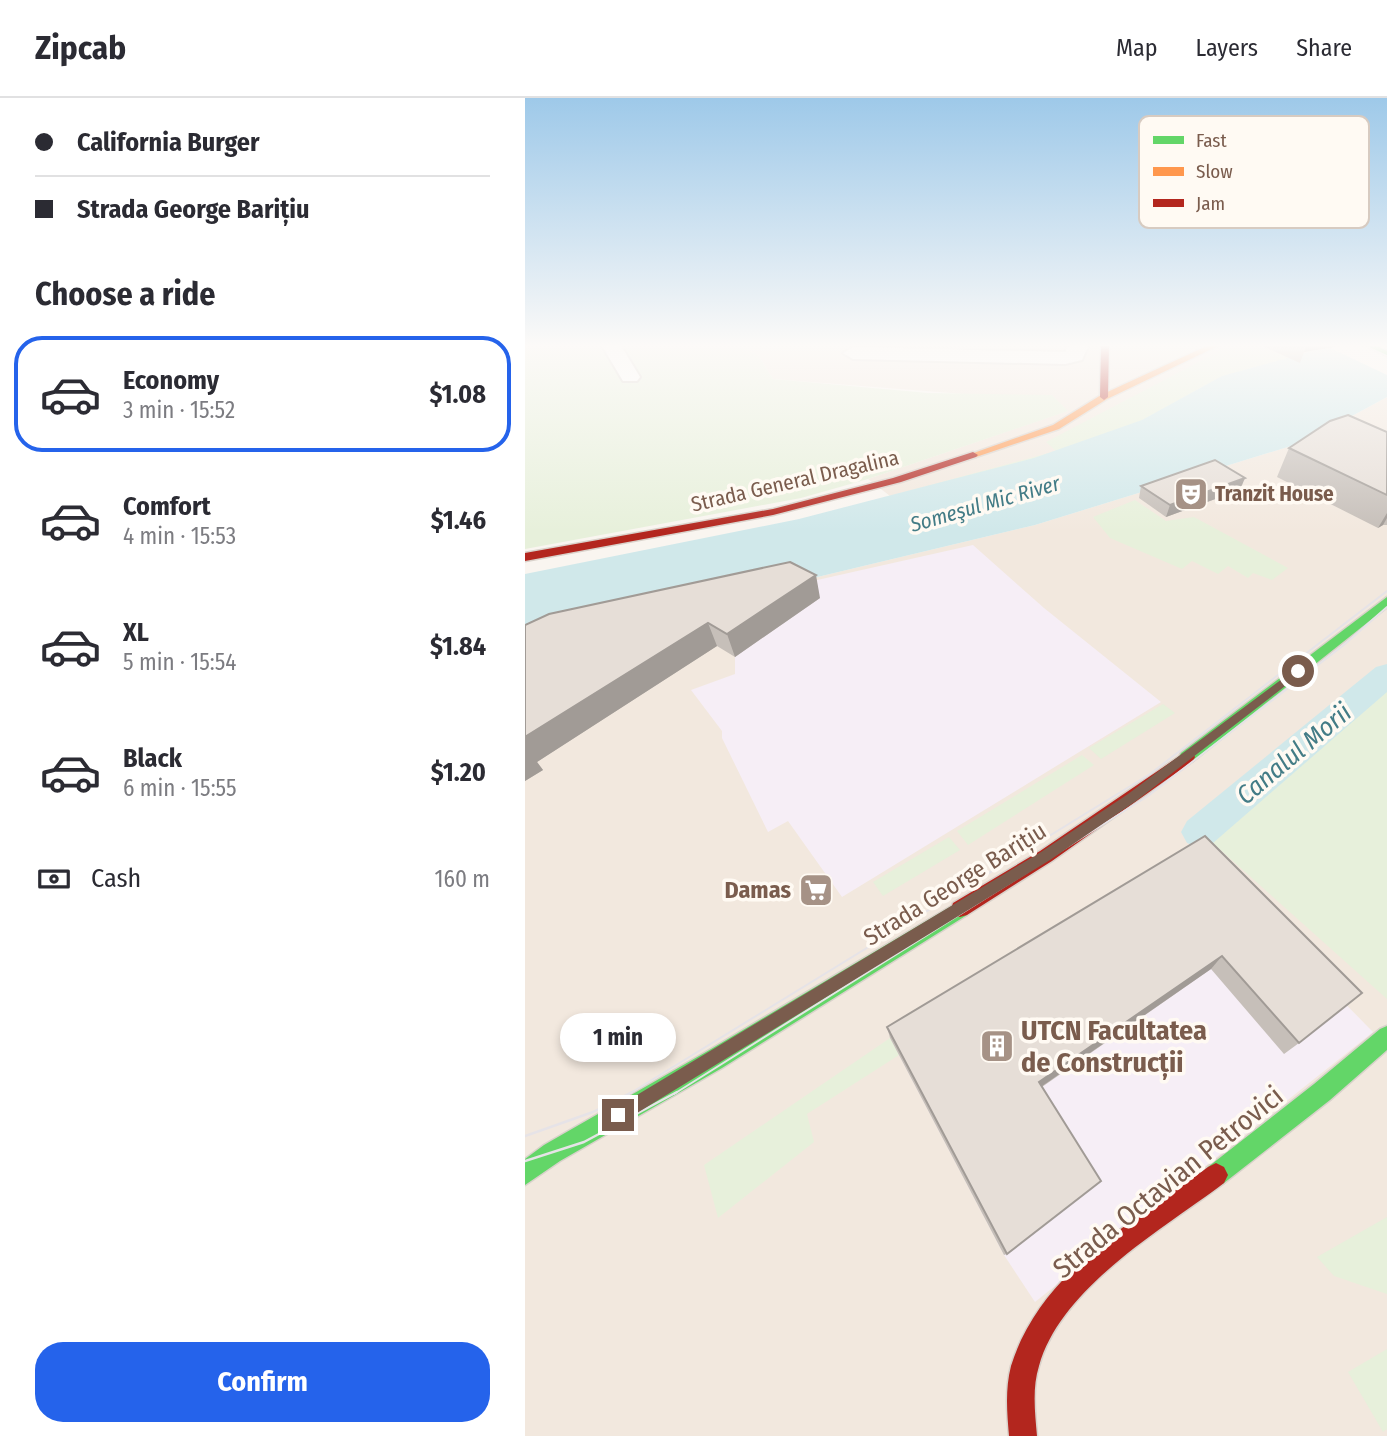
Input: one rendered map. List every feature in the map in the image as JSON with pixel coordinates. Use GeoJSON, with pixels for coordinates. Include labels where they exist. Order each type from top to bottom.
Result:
{"type":"FeatureCollection","features":[{"type":"Feature","properties":{"kind":"street","name":"Strada General Dragalina"},"geometry":{"type":"LineString","coordinates":[[525,557],[773,512],[856,492],[1034,435],[1074,418],[1091,406]]}},
{"type":"Feature","properties":{"kind":"street","name":"Strada George Barițiu"},"geometry":{"type":"LineString","coordinates":[[525,1173],[552,1153],[714,1060],[1046,856],[1202,746],[1387,600]]}},
{"type":"Feature","properties":{"kind":"street","name":"Strada Octavian Petrovici"},"geometry":{"type":"LineString","coordinates":[[1023,1436],[1019,1387],[1033,1340],[1063,1299],[1122,1247],[1345,1075],[1387,1036]]}},
{"type":"Feature","properties":{"kind":"shaded area"},"geometry":{"type":"Polygon","coordinates":[[[1043,406],[1168,406],[1096,438],[1034,459],[890,496],[868,479],[1067,411],[1043,406]]]}},
{"type":"Feature","properties":{"kind":"shaded area"},"geometry":{"type":"Polygon","coordinates":[[[1370,406],[1387,406],[1387,1436],[525,1436],[525,644],[1035,525],[1304,442],[1370,406]]]}},
{"type":"Feature","properties":{"kind":"shaded area"},"geometry":{"type":"Polygon","coordinates":[[[973,545],[1044,608],[1161,702],[842,897],[788,821],[768,832],[722,738],[722,731],[691,690],[735,674],[735,657],[795,585],[973,545]]]}},
{"type":"Feature","properties":{"kind":"shaded area"},"geometry":{"type":"Polygon","coordinates":[[[1196,852],[1373,1032],[1035,1302],[1004,1255],[890,1038],[1196,852]]]}},
{"type":"Feature","properties":{"kind":"green space"},"geometry":{"type":"Polygon","coordinates":[[[525,406],[1063,406],[1068,411],[868,479],[801,498],[525,549],[525,406]]]}},
{"type":"Feature","properties":{"kind":"green space"},"geometry":{"type":"Polygon","coordinates":[[[1114,406],[1167,406],[1143,420],[1148,431],[890,496],[1056,451],[1046,442],[1114,406]]]}},
{"type":"Feature","properties":{"kind":"green space"},"geometry":{"type":"Polygon","coordinates":[[[1135,500],[1166,521],[1194,517],[1288,568],[1272,580],[1253,573],[1248,578],[1228,566],[1218,574],[1192,561],[1182,569],[1110,538],[1093,517],[1135,500]]]}},
{"type":"Feature","properties":{"kind":"green space"},"geometry":{"type":"Polygon","coordinates":[[[1387,680],[1387,999],[1197,829],[1387,680]]]}},
{"type":"Feature","properties":{"kind":"green space"},"geometry":{"type":"Polygon","coordinates":[[[1163,704],[1175,713],[1101,759],[1089,748],[1163,704]]]}},
{"type":"Feature","properties":{"kind":"green space"},"geometry":{"type":"Polygon","coordinates":[[[1082,755],[1094,765],[968,845],[957,831],[1082,755]]]}},
{"type":"Feature","properties":{"kind":"green space"},"geometry":{"type":"Polygon","coordinates":[[[949,837],[960,850],[883,896],[873,882],[949,837]]]}},
{"type":"Feature","properties":{"kind":"green space"},"geometry":{"type":"Polygon","coordinates":[[[890,1038],[899,1055],[807,1114],[814,1142],[718,1218],[704,1165],[890,1038]]]}},
{"type":"Feature","properties":{"kind":"green space"},"geometry":{"type":"Polygon","coordinates":[[[1387,1217],[1387,1294],[1334,1276],[1317,1257],[1387,1217]]]}},
{"type":"Feature","properties":{"kind":"green space"},"geometry":{"type":"Polygon","coordinates":[[[1387,1349],[1387,1429],[1383,1432],[1348,1372],[1387,1349]]]}},
{"type":"Feature","properties":{"kind":"water","name":"Someşul Mic River"},"geometry":{"type":"Polygon","coordinates":[[[1167,406],[1370,406],[1304,442],[1035,525],[525,644],[525,574],[799,519],[1034,458],[1142,420],[1167,406]]]}},
{"type":"Feature","properties":{"kind":"building"},"geometry":{"type":"Polygon","coordinates":[[[1348,415],[1387,432],[1387,495],[1289,448],[1330,421],[1348,415]]]}},
{"type":"Feature","properties":{"kind":"building"},"geometry":{"type":"Polygon","coordinates":[[[1215,460],[1245,478],[1170,505],[1141,486],[1215,460]]]}},
{"type":"Feature","properties":{"kind":"building"},"geometry":{"type":"Polygon","coordinates":[[[790,562],[816,575],[727,634],[708,623],[525,737],[525,625],[549,614],[790,562]]]}},
{"type":"Feature","properties":{"kind":"building","name":"UTCN Facultatea de Construcții"},"geometry":{"type":"Polygon","coordinates":[[[1205,836],[1362,993],[1299,1043],[1222,956],[1039,1082],[1101,1181],[1007,1254],[887,1027],[1205,836]]]}},
{"type":"Feature","properties":{"kind":"waterway","name":"Canalul Morii"},"geometry":{"type":"LineString","coordinates":[[1200,832],[1387,675]]}},
{"type":"Feature","properties":{"kind":"tram line"},"geometry":{"type":"LineString","coordinates":[[629,1094],[1150,774],[1387,591]]}},
{"type":"Feature","properties":{"kind":"tram line"},"geometry":{"type":"LineString","coordinates":[[674,1094],[1148,796],[1345,644],[1387,607]]}},
{"type":"Feature","properties":{"kind":"tram line"},"geometry":{"type":"LineString","coordinates":[[525,1136],[593,1112],[632,1092]]}},
{"type":"Feature","properties":{"kind":"tram line"},"geometry":{"type":"LineString","coordinates":[[525,1161],[584,1142],[677,1092]]}},
{"type":"Feature","properties":{"kind":"traffic: fast"},"geometry":{"type":"LineString","coordinates":[[1187,757],[1387,601]]}},
{"type":"Feature","properties":{"kind":"traffic: fast"},"geometry":{"type":"LineString","coordinates":[[525,1173],[552,1153],[714,1060],[960,909]]}},
{"type":"Feature","properties":{"kind":"traffic: fast"},"geometry":{"type":"LineString","coordinates":[[1216,1175],[1322,1092],[1387,1036]]}},
{"type":"Feature","properties":{"kind":"traffic: slow"},"geometry":{"type":"LineString","coordinates":[[973,455],[1056,427],[1089,406]]}},
{"type":"Feature","properties":{"kind":"traffic: jam"},"geometry":{"type":"LineString","coordinates":[[525,557],[773,512],[897,480],[973,455]]}},
{"type":"Feature","properties":{"kind":"traffic: jam"},"geometry":{"type":"LineString","coordinates":[[960,909],[1046,856],[1187,757]]}},
{"type":"Feature","properties":{"kind":"traffic: jam"},"geometry":{"type":"LineString","coordinates":[[1023,1436],[1021,1392],[1025,1366],[1036,1336],[1054,1308],[1104,1258],[1216,1175]]}},
{"type":"Feature","properties":{"kind":"place","name":"Tranzit House"},"geometry":{"type":"Point","coordinates":[1191,494]}},
{"type":"Feature","properties":{"kind":"place","name":"Damas"},"geometry":{"type":"Point","coordinates":[816,890]}},
{"type":"Feature","properties":{"kind":"place","name":"UTCN Facultatea de Construcții"},"geometry":{"type":"Point","coordinates":[997,1046]}},
{"type":"Feature","properties":{"kind":"route"},"geometry":{"type":"LineString","coordinates":[[618,1115],[714,1060],[1046,856],[1202,746],[1298,671]]}}]}
